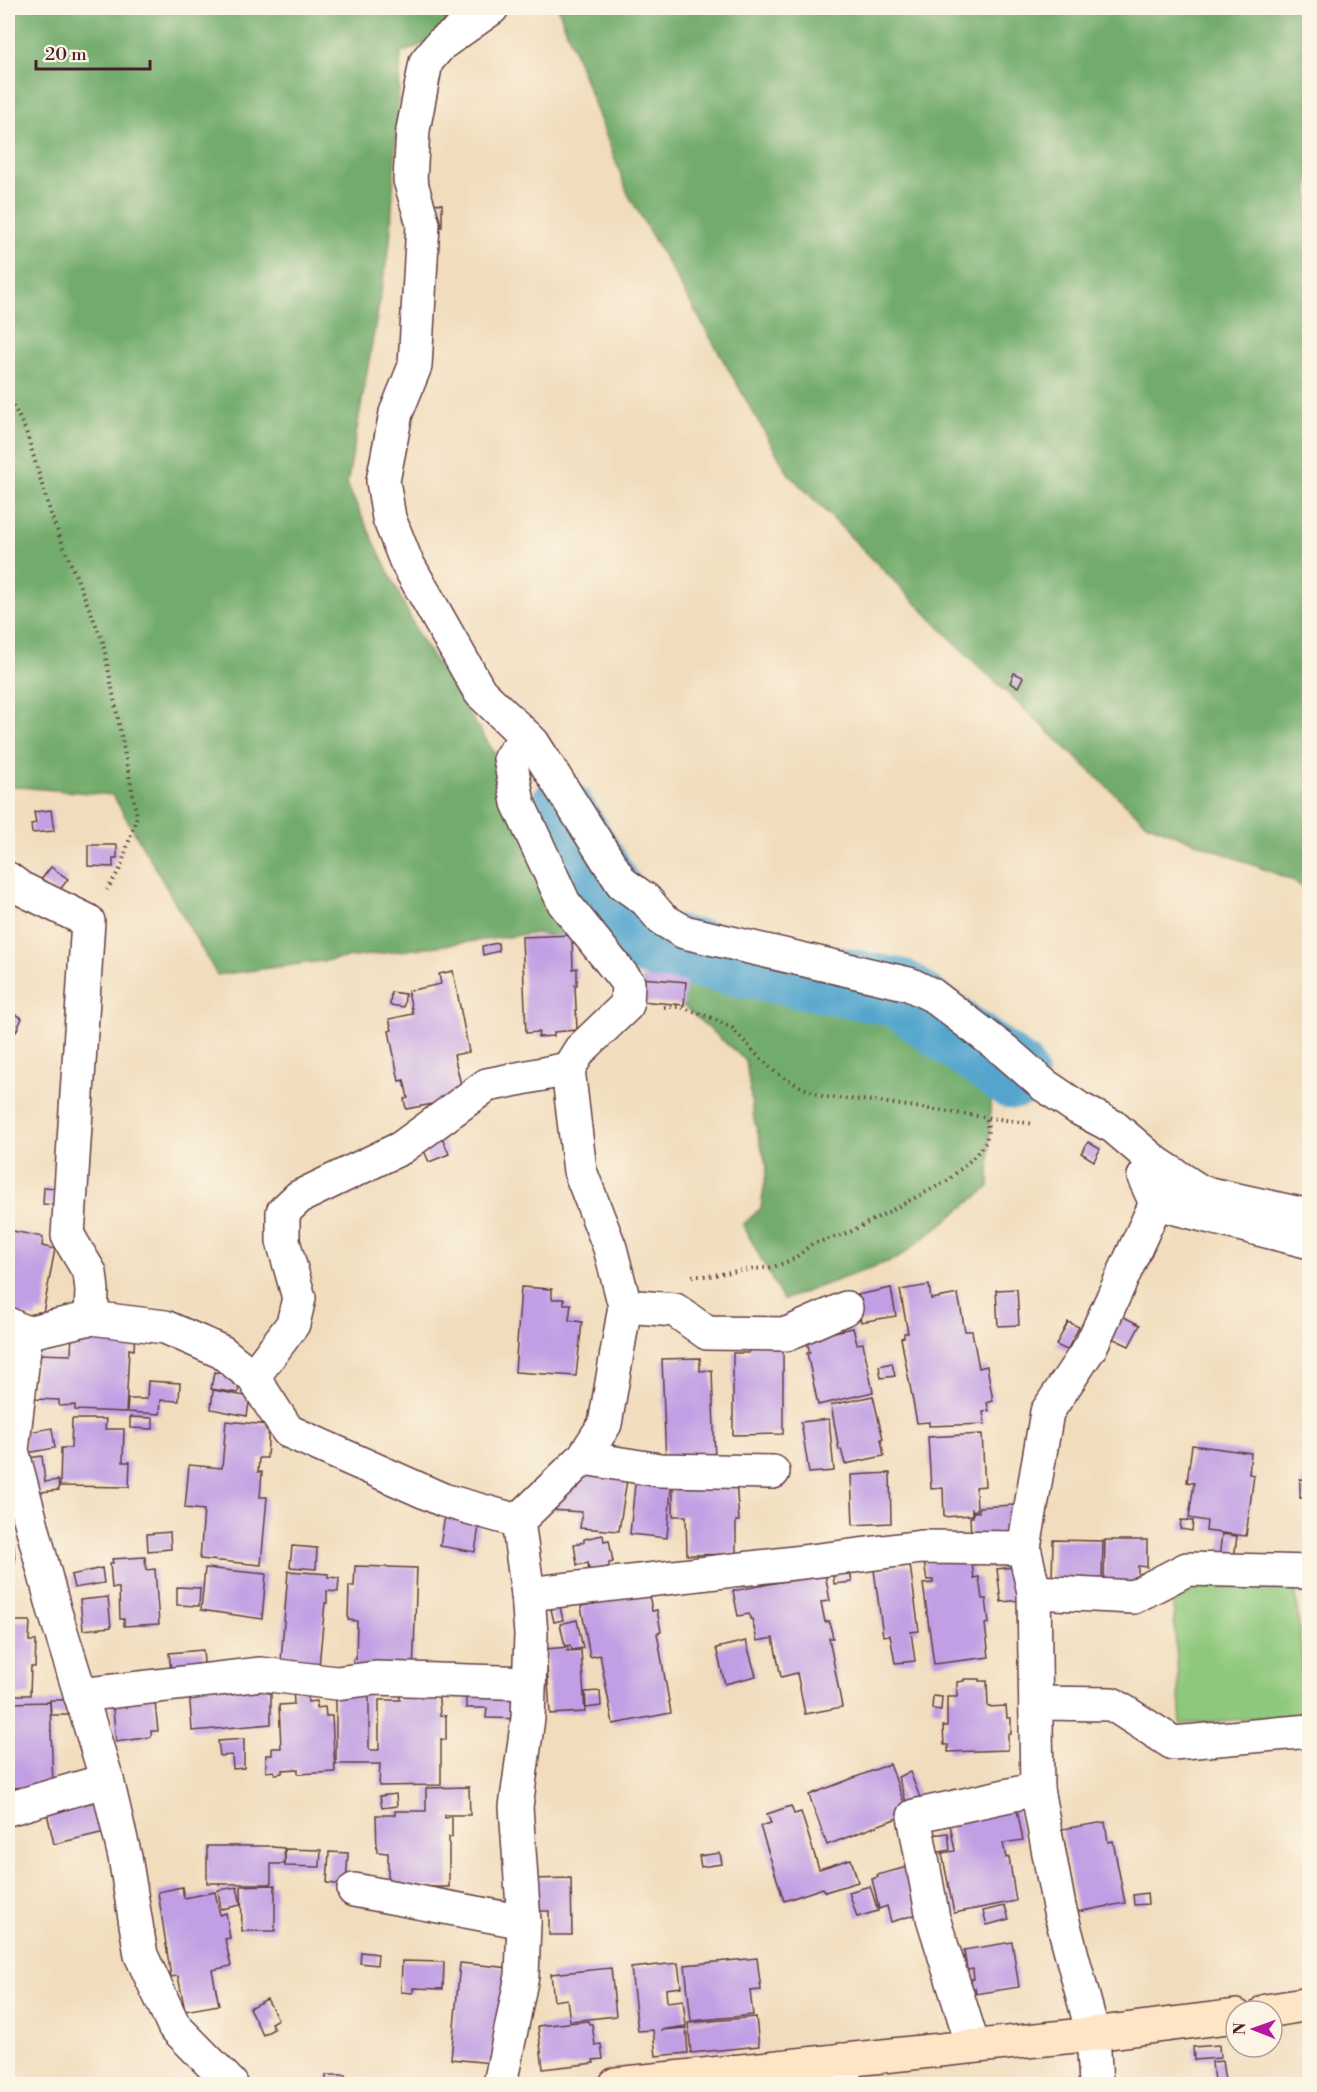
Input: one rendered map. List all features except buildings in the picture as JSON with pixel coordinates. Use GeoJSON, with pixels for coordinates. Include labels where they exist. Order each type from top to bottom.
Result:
{"type":"FeatureCollection","features":[{"type":"Feature","properties":{"kind":"street"},"geometry":{"type":"LineString","coordinates":[[492,8],[441,44],[426,62],[413,130],[410,180],[423,224],[416,366],[396,413],[383,481],[389,518],[406,561],[480,692],[533,743],[622,883],[646,900],[662,919],[684,932],[909,984],[932,995],[1004,1050],[1044,1085],[1078,1108],[1114,1127],[1155,1162],[1201,1192],[1301,1214],[1300,1239],[1156,1203]]}},
{"type":"Feature","properties":{"kind":"street"},"geometry":{"type":"LineString","coordinates":[[518,1521],[583,1458],[605,1424],[625,1306],[610,1248],[580,1171],[568,1069],[580,1050],[627,1005],[628,983],[564,903],[518,803],[510,758],[526,737]]}},
{"type":"Feature","properties":{"kind":"street"},"geometry":{"type":"LineString","coordinates":[[8,879],[20,888],[88,921],[68,1236],[90,1274],[91,1318]]}},
{"type":"Feature","properties":{"kind":"street"},"geometry":{"type":"LineString","coordinates":[[253,1377],[293,1324],[299,1298],[283,1241],[283,1212],[299,1197],[400,1148],[487,1085],[568,1069]]}},
{"type":"Feature","properties":{"kind":"street"},"geometry":{"type":"LineString","coordinates":[[1096,2085],[1093,2034],[1059,1907],[1037,1789],[1034,1592],[1024,1548],[1047,1412],[1091,1346],[1156,1203],[1144,1177],[1155,1162]]}},
{"type":"Feature","properties":{"kind":"street"},"geometry":{"type":"LineString","coordinates":[[625,1306],[675,1310],[707,1333],[787,1334],[846,1308]]}},
{"type":"Feature","properties":{"kind":"street"},"geometry":{"type":"LineString","coordinates":[[231,2085],[174,2026],[141,1955],[125,1857],[107,1780],[54,1609],[12,1450],[17,1329],[91,1318],[165,1327],[222,1352],[253,1377],[288,1431],[443,1500],[518,1521]]}},
{"type":"Feature","properties":{"kind":"street"},"geometry":{"type":"LineString","coordinates":[[583,1458],[660,1470],[773,1472]]}},
{"type":"Feature","properties":{"kind":"street"},"geometry":{"type":"LineString","coordinates":[[500,2085],[522,1976],[524,1922],[516,1807],[528,1718],[531,1635],[518,1521]]}},
{"type":"Feature","properties":{"kind":"street"},"geometry":{"type":"LineString","coordinates":[[528,1594],[921,1547],[1024,1548]]}},
{"type":"Feature","properties":{"kind":"street"},"geometry":{"type":"LineString","coordinates":[[1034,1592],[1133,1597],[1187,1569],[1310,1572]]}},
{"type":"Feature","properties":{"kind":"street"},"geometry":{"type":"LineString","coordinates":[[80,1695],[261,1674],[336,1683],[376,1678],[529,1683]]}},
{"type":"Feature","properties":{"kind":"street"},"geometry":{"type":"LineString","coordinates":[[1036,1703],[1112,1704],[1173,1743],[1310,1731]]}},
{"type":"Feature","properties":{"kind":"street"},"geometry":{"type":"LineString","coordinates":[[8,1809],[107,1780]]}},
{"type":"Feature","properties":{"kind":"street"},"geometry":{"type":"LineString","coordinates":[[973,2046],[933,1918],[914,1816],[1037,1789]]}},
{"type":"Feature","properties":{"kind":"street"},"geometry":{"type":"LineString","coordinates":[[354,1890],[524,1922]]}},
{"type":"Feature","properties":{"kind":"street"},"geometry":{"type":"LineString","coordinates":[[1284,2008],[1310,2004]]}},
{"type":"Feature","properties":{"kind":"street"},"geometry":{"type":"LineString","coordinates":[[616,2085],[843,2072],[973,2046],[1224,2018]]}},
{"type":"Feature","properties":{"kind":"path"},"geometry":{"type":"LineString","coordinates":[[8,395],[26,431],[52,518],[103,642],[137,816],[120,869],[88,921]]}},
{"type":"Feature","properties":{"kind":"path"},"geometry":{"type":"LineString","coordinates":[[627,1005],[681,1007],[712,1018],[732,1028],[775,1072],[824,1097],[977,1115],[1043,1127]]}},
{"type":"Feature","properties":{"kind":"path"},"geometry":{"type":"LineString","coordinates":[[686,1276],[709,1276],[773,1267],[794,1259],[812,1244],[850,1232],[947,1181],[973,1158],[986,1142],[988,1131],[987,1120],[984,1118]]}},
{"type":"Feature","properties":{"kind":"green space"},"geometry":{"type":"Polygon","coordinates":[[[8,8],[513,8],[401,53],[390,242],[347,485],[420,638],[544,829],[681,956],[991,1041],[989,1187],[898,1258],[783,1300],[743,1225],[761,1208],[767,1167],[754,1119],[746,1061],[620,950],[536,933],[217,975],[113,795],[8,786],[8,8]]]}},
{"type":"Feature","properties":{"kind":"green space"},"geometry":{"type":"Polygon","coordinates":[[[558,8],[1309,8],[1309,892],[1292,880],[1146,823],[971,659],[788,473],[628,194],[558,8]]]}},
{"type":"Feature","properties":{"kind":"green space"},"geometry":{"type":"Polygon","coordinates":[[[1192,1586],[1295,1586],[1307,1714],[1181,1724],[1173,1600],[1192,1586]]]}},
{"type":"Feature","properties":{"kind":"waterway"},"geometry":{"type":"LineString","coordinates":[[561,813],[629,925],[646,941],[663,947],[900,993],[1013,1075]]}}]}
